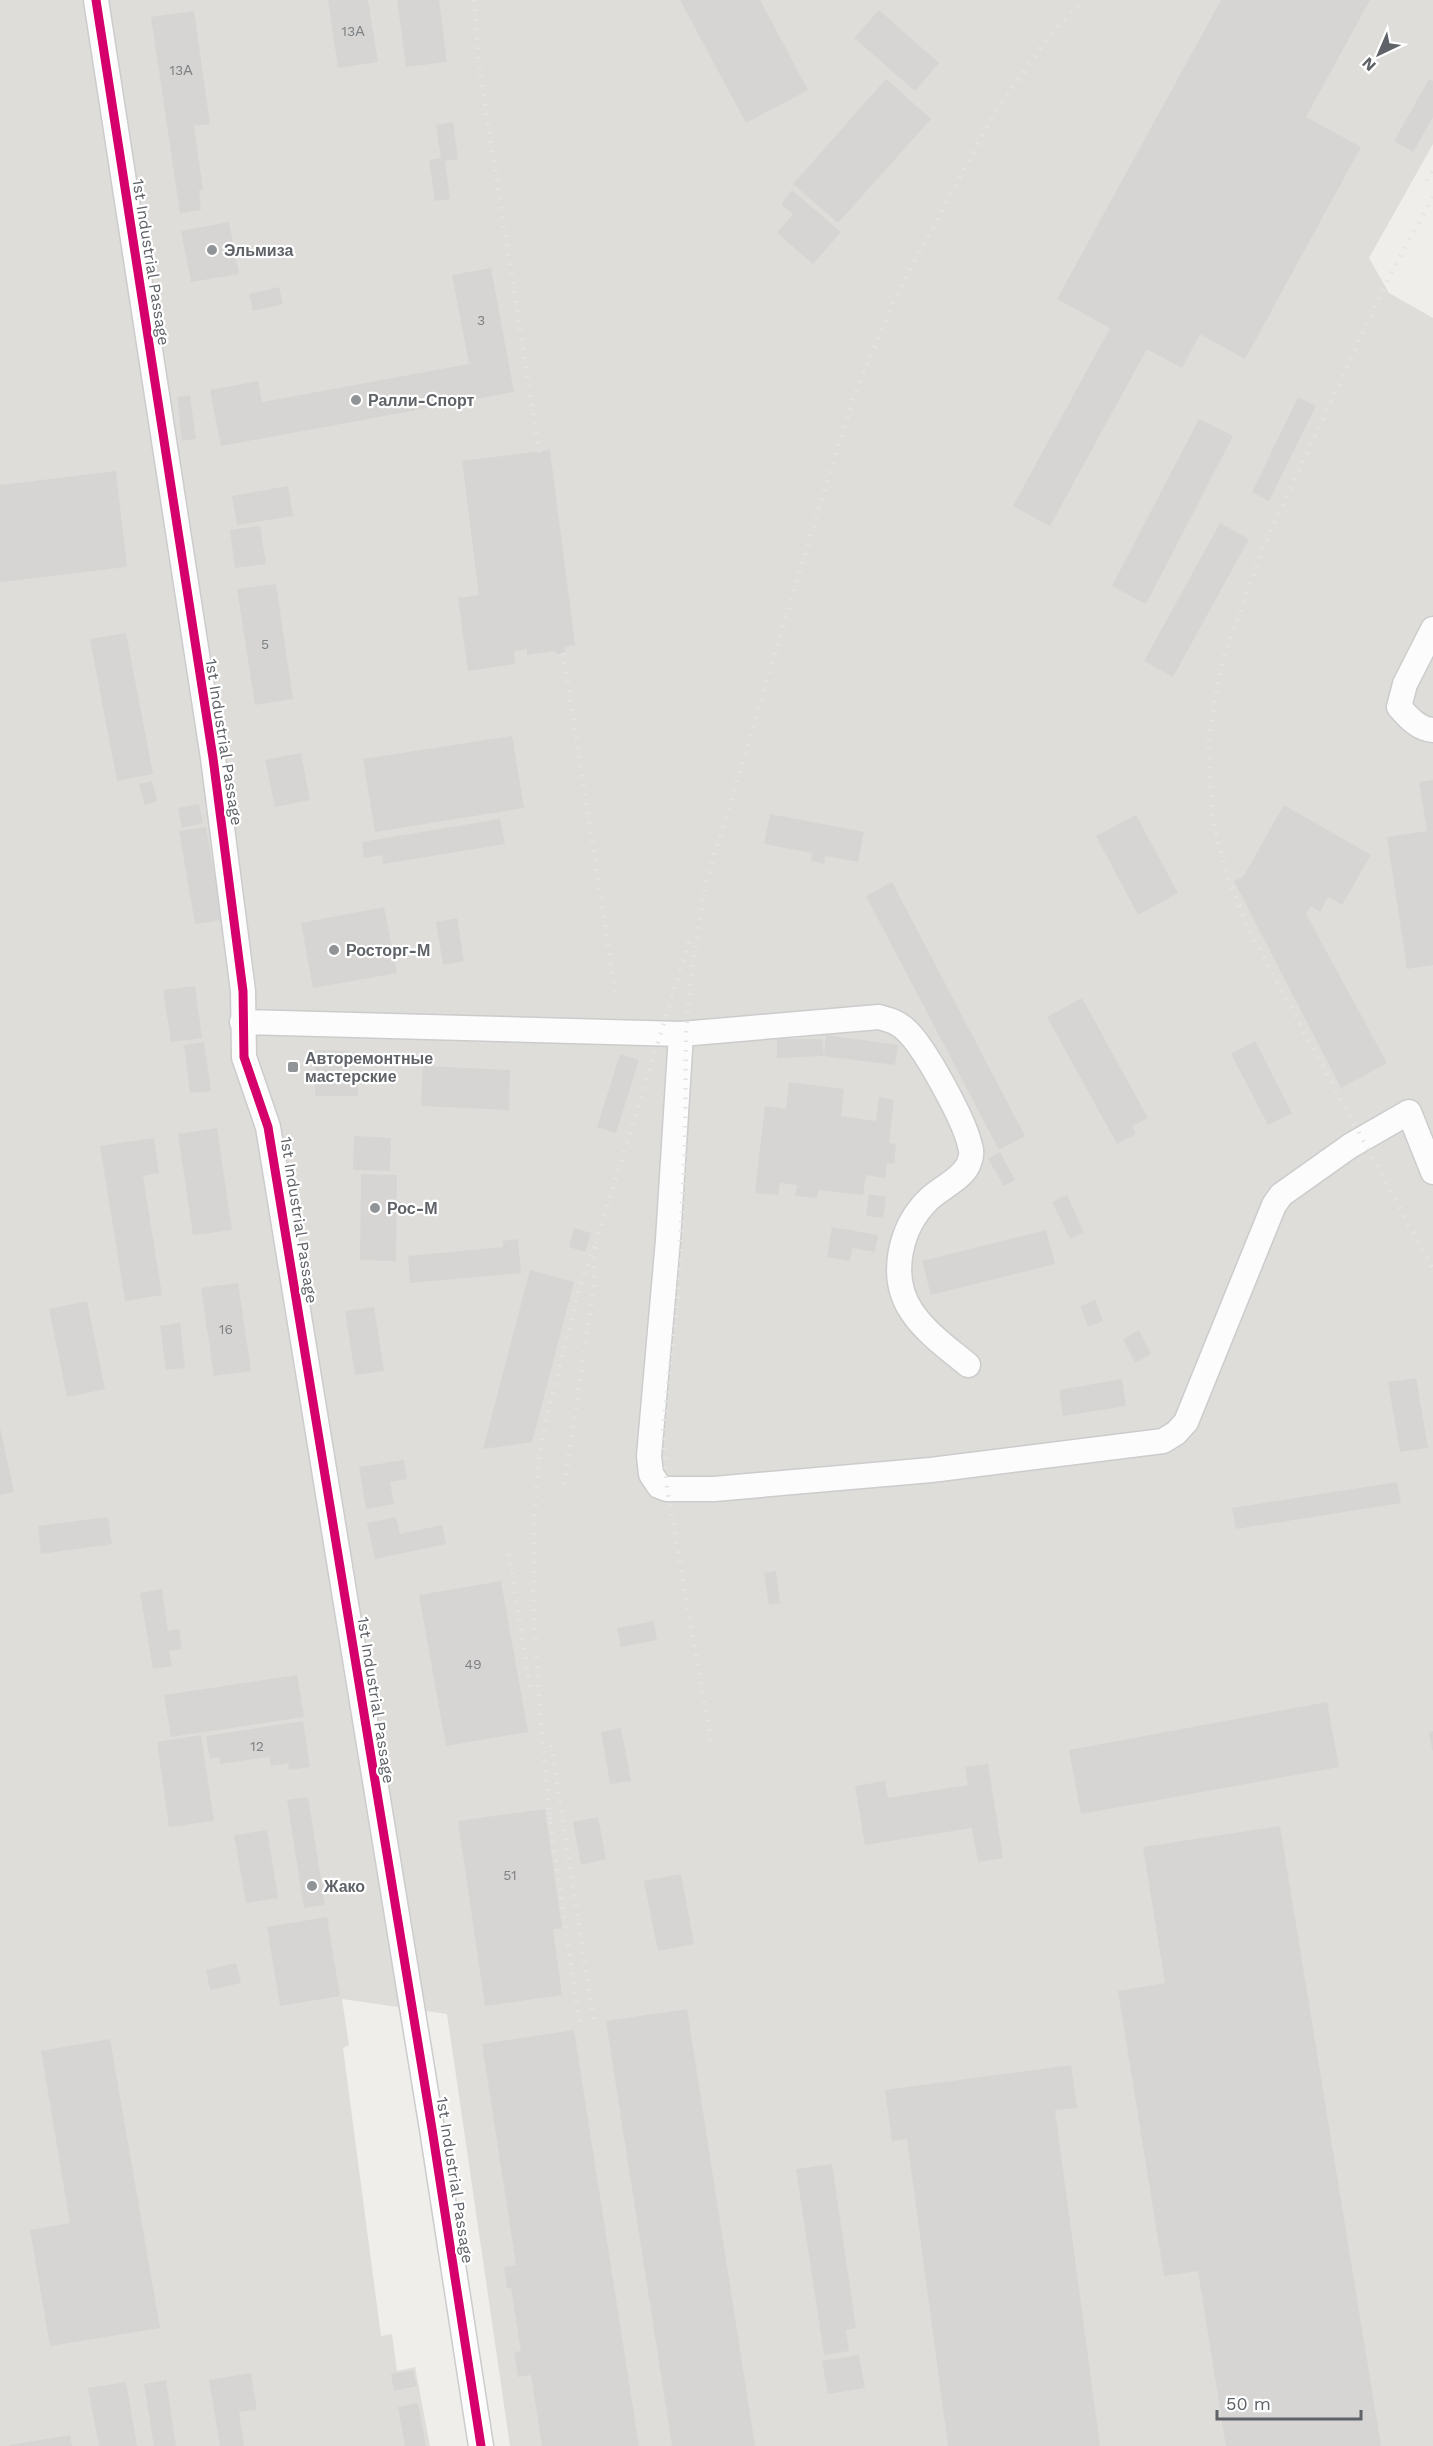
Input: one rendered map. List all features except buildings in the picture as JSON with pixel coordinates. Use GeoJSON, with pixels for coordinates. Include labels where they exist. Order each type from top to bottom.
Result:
{"type":"FeatureCollection","features":[{"type":"Feature","properties":{"kind":"street","name":"1st Industrial Passage"},"geometry":{"type":"LineString","coordinates":[[96,0],[213,758],[243,991],[244,1057],[262,1106],[270,1139],[432,2129],[481,2446]]}},
{"type":"Feature","properties":{"kind":"street"},"geometry":{"type":"LineString","coordinates":[[1433,629],[1405,684],[1399,707],[1409,719],[1426,729],[1433,730]]}},
{"type":"Feature","properties":{"kind":"street"},"geometry":{"type":"LineString","coordinates":[[242,1022],[681,1034],[879,1017],[895,1021],[908,1032],[948,1094],[970,1144],[971,1153],[965,1170],[928,1200],[913,1218],[901,1252],[899,1268],[902,1290],[911,1311],[926,1329],[968,1365]]}},
{"type":"Feature","properties":{"kind":"street"},"geometry":{"type":"LineString","coordinates":[[681,1034],[668,1240],[650,1456],[651,1474],[654,1481],[667,1489],[714,1489],[931,1470],[1162,1441],[1176,1433],[1186,1422],[1274,1205],[1281,1195],[1350,1146],[1409,1112],[1433,1172]]}},
{"type":"Feature","properties":{"kind":"shaded area"},"geometry":{"type":"Polygon","coordinates":[[[0,0],[1433,0],[1433,144],[1369,258],[1389,293],[1433,318],[1433,2446],[510,2446],[447,2014],[342,1999],[349,2045],[343,2048],[381,2336],[392,2334],[397,2371],[415,2367],[430,2446],[0,2446],[0,0]]]}},
{"type":"Feature","properties":{"kind":"railway"},"geometry":{"type":"LineString","coordinates":[[474,0],[479,65],[539,452]]}},
{"type":"Feature","properties":{"kind":"railway"},"geometry":{"type":"LineString","coordinates":[[711,1740],[667,1489],[663,1429],[678,1295],[685,1145],[686,1033],[691,976],[705,886],[830,472],[857,389],[896,296],[993,116],[1049,36],[1084,0]]}},
{"type":"Feature","properties":{"kind":"railway"},"geometry":{"type":"LineString","coordinates":[[1427,181],[1433,169]]}},
{"type":"Feature","properties":{"kind":"railway"},"geometry":{"type":"LineString","coordinates":[[1433,197],[1390,275],[1263,548],[1222,662],[1208,742],[1213,822],[1228,878],[1250,932],[1433,1269]]}},
{"type":"Feature","properties":{"kind":"railway"},"geometry":{"type":"LineString","coordinates":[[563,653],[616,996]]}},
{"type":"Feature","properties":{"kind":"railway"},"geometry":{"type":"LineString","coordinates":[[596,1243],[689,942]]}},
{"type":"Feature","properties":{"kind":"railway"},"geometry":{"type":"LineString","coordinates":[[550,1819],[533,1602],[538,1464],[546,1420],[579,1289],[596,1243],[593,1292],[564,1488]]}},
{"type":"Feature","properties":{"kind":"railway"},"geometry":{"type":"LineString","coordinates":[[509,1554],[531,1694]]}},
{"type":"Feature","properties":{"kind":"railway"},"geometry":{"type":"LineString","coordinates":[[551,1745],[594,2022]]}},
{"type":"Feature","properties":{"kind":"railway"},"geometry":{"type":"LineString","coordinates":[[549,1813],[580,2026]]}},
{"type":"Feature","properties":{"kind":"cycle path"},"geometry":{"type":"LineString","coordinates":[[96,0],[213,758],[243,991],[244,1057],[268,1127],[432,2129],[481,2446]]}},
{"type":"Feature","properties":{"kind":"place","name":"Эльмиза"},"geometry":{"type":"Point","coordinates":[212,250]}},
{"type":"Feature","properties":{"kind":"place","name":"Ралли-Спорт"},"geometry":{"type":"Point","coordinates":[356,400]}},
{"type":"Feature","properties":{"kind":"place","name":"Росторг-М"},"geometry":{"type":"Point","coordinates":[334,950]}},
{"type":"Feature","properties":{"kind":"place","name":"Авторемонтные мастерские"},"geometry":{"type":"Point","coordinates":[293,1067]}},
{"type":"Feature","properties":{"kind":"place","name":"Рос-М"},"geometry":{"type":"Point","coordinates":[375,1208]}},
{"type":"Feature","properties":{"kind":"place","name":"Жако"},"geometry":{"type":"Point","coordinates":[312,1886]}}]}
